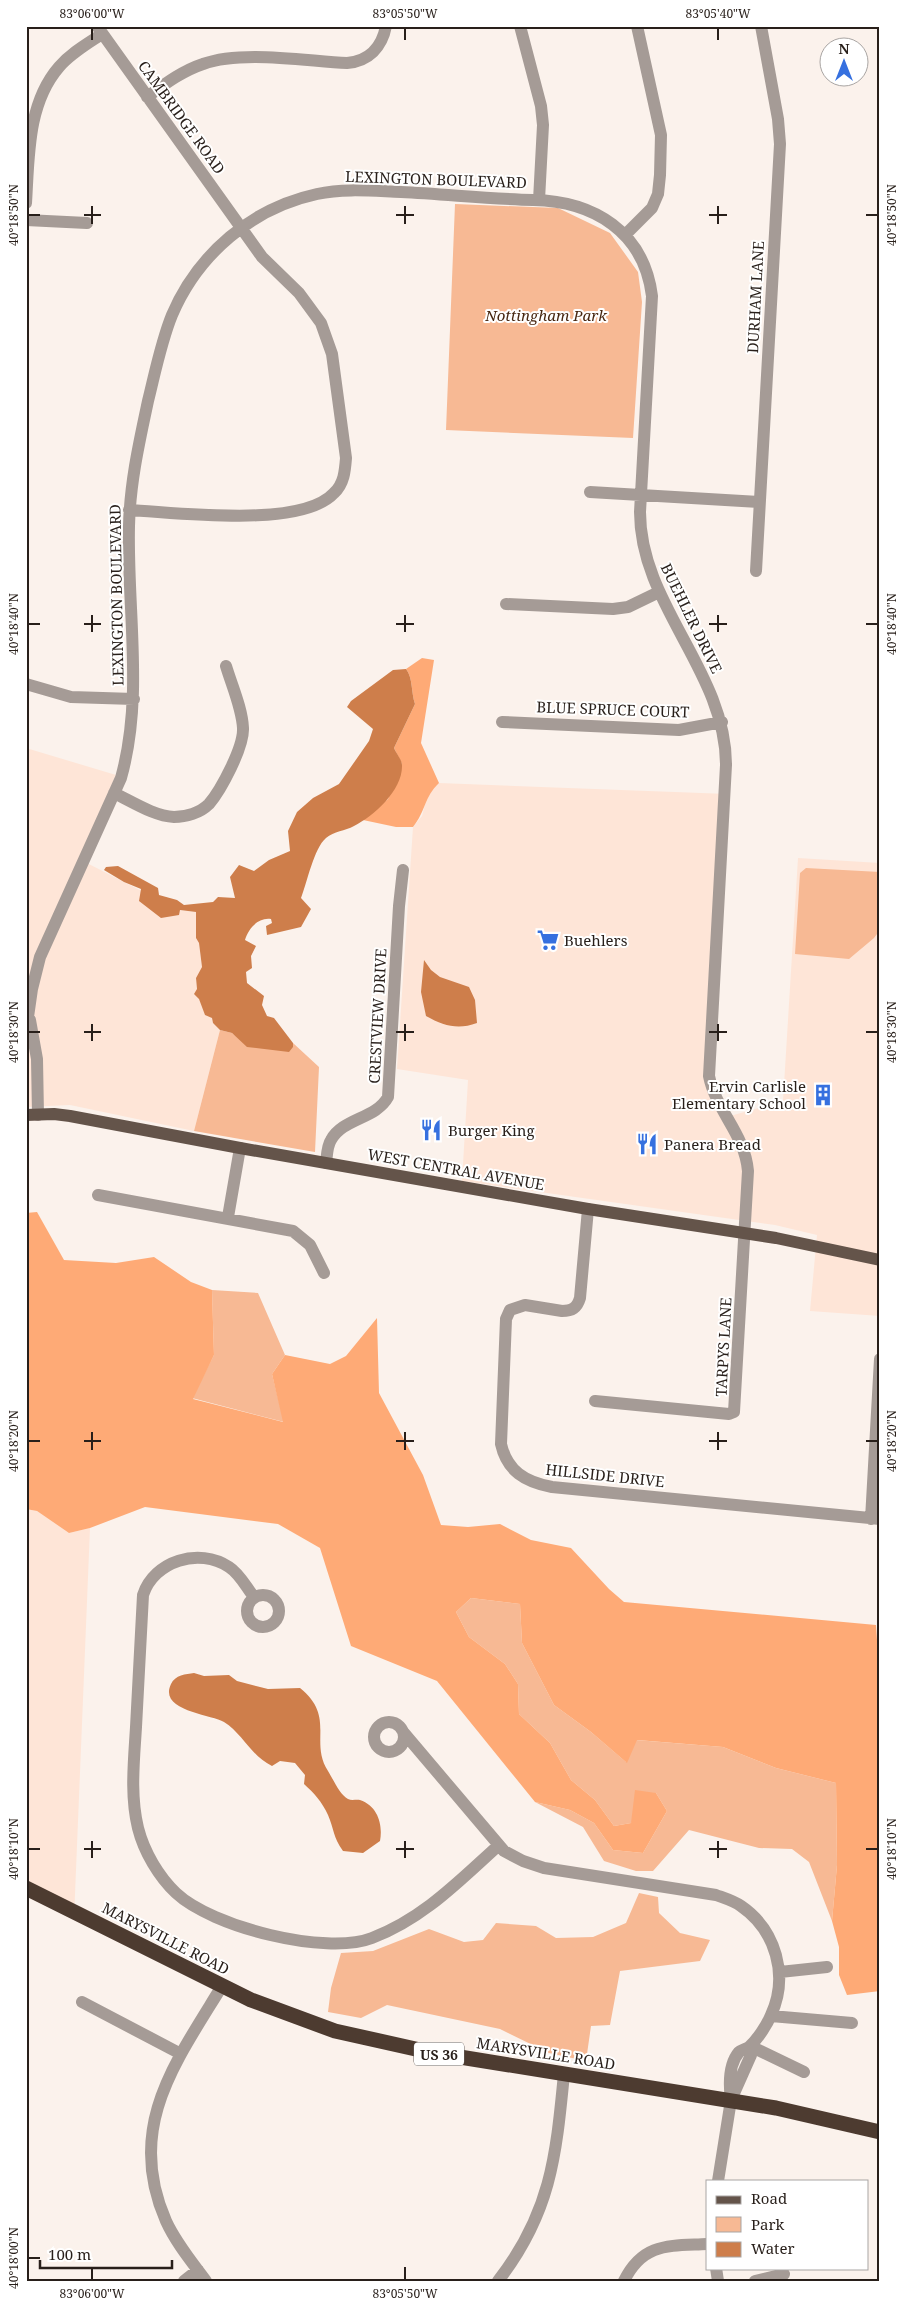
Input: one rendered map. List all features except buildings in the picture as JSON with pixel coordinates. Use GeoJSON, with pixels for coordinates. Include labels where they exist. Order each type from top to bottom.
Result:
{"type":"FeatureCollection","features":[{"type":"Feature","properties":{"kind":"highway","name":"MARYSVILLE ROAD"},"geometry":{"type":"LineString","coordinates":[[26,1888],[274,2010],[354,2037],[429,2052],[730,2100],[796,2112],[880,2132]]}},
{"type":"Feature","properties":{"kind":"main road","name":"WEST CENTRAL AVENUE"},"geometry":{"type":"LineString","coordinates":[[32,1115],[70,1116],[588,1209],[745,1234],[880,1260]]}},
{"type":"Feature","properties":{"kind":"street"},"geometry":{"type":"LineString","coordinates":[[147,97],[187,70],[218,60],[247,57],[347,63],[362,60],[378,47],[386,26]]}},
{"type":"Feature","properties":{"kind":"street"},"geometry":{"type":"LineString","coordinates":[[520,26],[542,115],[543,139],[539,200]]}},
{"type":"Feature","properties":{"kind":"street"},"geometry":{"type":"LineString","coordinates":[[625,235],[652,208],[658,194],[660,175],[661,135],[638,26]]}},
{"type":"Feature","properties":{"kind":"street","name":"DURHAM LANE"},"geometry":{"type":"LineString","coordinates":[[756,571],[780,144],[778,119],[761,26]]}},
{"type":"Feature","properties":{"kind":"street"},"geometry":{"type":"LineString","coordinates":[[26,203],[31,134],[40,98],[59,67],[99,30]]}},
{"type":"Feature","properties":{"kind":"street","name":"CAMBRIDGE ROAD"},"geometry":{"type":"LineString","coordinates":[[99,30],[262,257],[313,310],[328,338],[338,388],[346,458],[341,484],[335,492],[320,504],[270,515],[227,515],[130,510]]}},
{"type":"Feature","properties":{"kind":"street","name":"LEXINGTON BOULEVARD"},"geometry":{"type":"LineString","coordinates":[[26,1031],[32,989],[40,957],[114,793],[128,753],[134,699],[129,560],[130,510],[137,451],[172,316],[198,270],[240,228],[282,205],[317,194],[339,191],[539,200],[584,207],[606,219],[625,235]]}},
{"type":"Feature","properties":{"kind":"street"},"geometry":{"type":"LineString","coordinates":[[26,220],[87,223]]}},
{"type":"Feature","properties":{"kind":"street","name":"BUEHLER DRIVE"},"geometry":{"type":"LineString","coordinates":[[625,235],[640,257],[647,272],[652,296],[640,526],[643,546],[651,574],[708,687],[722,722],[726,765],[709,1067],[716,1101],[739,1137],[747,1160],[745,1234]]}},
{"type":"Feature","properties":{"kind":"street"},"geometry":{"type":"LineString","coordinates":[[590,492],[759,502]]}},
{"type":"Feature","properties":{"kind":"street"},"geometry":{"type":"LineString","coordinates":[[506,604],[613,609],[628,607],[660,592]]}},
{"type":"Feature","properties":{"kind":"street"},"geometry":{"type":"LineString","coordinates":[[114,793],[153,811],[172,817],[188,815],[208,804],[225,778],[243,734],[242,718],[226,666]]}},
{"type":"Feature","properties":{"kind":"street"},"geometry":{"type":"LineString","coordinates":[[26,684],[78,698],[134,699]]}},
{"type":"Feature","properties":{"kind":"street","name":"BLUE SPRUCE COURT"},"geometry":{"type":"LineString","coordinates":[[502,722],[679,730],[722,722]]}},
{"type":"Feature","properties":{"kind":"street","name":"CRESTVIEW DRIVE"},"geometry":{"type":"LineString","coordinates":[[326,1163],[328,1145],[336,1133],[380,1108],[388,1097],[399,906],[403,870]]}},
{"type":"Feature","properties":{"kind":"street","name":"LEXINGTON BOULEVARD"},"geometry":{"type":"LineString","coordinates":[[29,1014],[37,1059],[32,1115]]}},
{"type":"Feature","properties":{"kind":"street"},"geometry":{"type":"LineString","coordinates":[[228,1218],[240,1148]]}},
{"type":"Feature","properties":{"kind":"street"},"geometry":{"type":"LineString","coordinates":[[98,1195],[284,1228],[300,1234],[310,1245],[324,1273]]}},
{"type":"Feature","properties":{"kind":"street","name":"HILLSIDE DRIVE"},"geometry":{"type":"LineString","coordinates":[[588,1209],[580,1298],[576,1307],[568,1311],[562,1311],[521,1305],[510,1310],[506,1319],[501,1444],[503,1455],[514,1471],[537,1484],[552,1487],[875,1519]]}},
{"type":"Feature","properties":{"kind":"street","name":"TARPYS LANE"},"geometry":{"type":"LineString","coordinates":[[595,1402],[729,1414],[734,1412],[745,1234]]}},
{"type":"Feature","properties":{"kind":"street"},"geometry":{"type":"LineString","coordinates":[[875,1519],[880,1359]]}},
{"type":"Feature","properties":{"kind":"street"},"geometry":{"type":"LineString","coordinates":[[254,1597],[240,1578],[228,1567],[216,1560],[204,1558],[184,1560],[164,1567],[154,1574],[147,1583],[143,1595],[132,1790],[138,1829],[146,1851],[176,1893],[197,1909],[252,1930],[312,1942],[357,1943],[408,1921],[438,1900],[499,1845]]}},
{"type":"Feature","properties":{"kind":"street"},"geometry":{"type":"LineString","coordinates":[[404,1733],[499,1845],[523,1861],[544,1868],[716,1895],[740,1905],[758,1922],[774,1945],[780,1972],[777,2000],[771,2016],[750,2046],[739,2052],[728,2079],[730,2100],[718,2180]]}},
{"type":"Feature","properties":{"kind":"street"},"geometry":{"type":"LineString","coordinates":[[780,1972],[827,1967]]}},
{"type":"Feature","properties":{"kind":"street"},"geometry":{"type":"LineString","coordinates":[[206,2281],[167,2222],[160,2204],[151,2162],[153,2126],[159,2100],[181,2054],[222,1986]]}},
{"type":"Feature","properties":{"kind":"street"},"geometry":{"type":"LineString","coordinates":[[82,2002],[181,2054]]}},
{"type":"Feature","properties":{"kind":"street"},"geometry":{"type":"LineString","coordinates":[[771,2016],[852,2023]]}},
{"type":"Feature","properties":{"kind":"street"},"geometry":{"type":"LineString","coordinates":[[750,2046],[804,2072]]}},
{"type":"Feature","properties":{"kind":"street"},"geometry":{"type":"LineString","coordinates":[[498,2281],[530,2233],[545,2196],[557,2146],[564,2074]]}},
{"type":"Feature","properties":{"kind":"street"},"geometry":{"type":"LineString","coordinates":[[624,2281],[635,2262],[655,2249],[706,2244]]}},
{"type":"Feature","properties":{"kind":"street"},"geometry":{"type":"LineString","coordinates":[[184,2281],[198,2270]]}},
{"type":"Feature","properties":{"kind":"street"},"geometry":{"type":"LineString","coordinates":[[755,2281],[784,2274]]}},
{"type":"Feature","properties":{"kind":"shaded area"},"geometry":{"type":"Polygon","coordinates":[[[422,658],[434,660],[421,743],[439,783],[430,794],[413,827],[396,827],[363,820],[388,799],[402,764],[394,748],[415,704],[410,677],[406,669],[422,658]]]}},
{"type":"Feature","properties":{"kind":"shaded area"},"geometry":{"type":"Polygon","coordinates":[[[26,748],[116,775],[79,859],[179,910],[196,912],[196,938],[199,943],[202,967],[196,978],[197,990],[199,999],[212,1018],[213,1023],[220,1030],[194,1131],[70,1105],[26,1107],[26,748]]]}},
{"type":"Feature","properties":{"kind":"shaded area"},"geometry":{"type":"Polygon","coordinates":[[[439,783],[728,794],[712,1067],[716,1091],[730,1116],[783,1101],[798,858],[880,863],[880,1316],[810,1311],[817,1235],[775,1225],[462,1181],[468,1080],[397,1069],[413,827],[422,816],[428,793],[439,783]]]}},
{"type":"Feature","properties":{"kind":"shaded area"},"geometry":{"type":"Polygon","coordinates":[[[37,1212],[64,1260],[116,1263],[154,1257],[191,1282],[212,1290],[214,1355],[193,1399],[283,1422],[272,1374],[285,1355],[330,1364],[346,1356],[377,1318],[379,1393],[423,1475],[441,1525],[468,1527],[500,1524],[531,1540],[571,1548],[609,1589],[624,1602],[876,1625],[880,1684],[880,1991],[847,1995],[839,1975],[839,1947],[832,1921],[837,1865],[836,1783],[776,1768],[723,1747],[637,1740],[627,1763],[591,1732],[554,1705],[522,1643],[520,1604],[471,1598],[456,1612],[469,1637],[505,1664],[518,1684],[519,1714],[550,1743],[571,1780],[595,1800],[614,1826],[631,1823],[635,1790],[656,1793],[667,1811],[643,1853],[613,1850],[594,1823],[570,1810],[535,1802],[437,1681],[351,1646],[320,1548],[278,1524],[145,1507],[90,1528],[69,1533],[37,1511],[26,1509],[26,1213],[37,1212]]]}},
{"type":"Feature","properties":{"kind":"shaded area"},"geometry":{"type":"Polygon","coordinates":[[[26,1509],[37,1511],[69,1533],[90,1528],[74,1919],[26,1896],[26,1509]]]}},
{"type":"Feature","properties":{"kind":"green space","name":"Nottingham Park"},"geometry":{"type":"Polygon","coordinates":[[[455,204],[558,208],[610,233],[638,272],[642,302],[633,438],[446,430],[455,204]]]}},
{"type":"Feature","properties":{"kind":"green space"},"geometry":{"type":"Polygon","coordinates":[[[806,868],[880,872],[880,930],[874,938],[849,959],[795,954],[800,873],[806,868]]]}},
{"type":"Feature","properties":{"kind":"green space"},"geometry":{"type":"Polygon","coordinates":[[[220,1030],[232,1033],[242,1041],[293,1047],[293,1043],[319,1067],[315,1152],[194,1131],[220,1030]]]}},
{"type":"Feature","properties":{"kind":"green space"},"geometry":{"type":"Polygon","coordinates":[[[212,1290],[258,1293],[285,1355],[272,1374],[284,1422],[192,1398],[214,1355],[212,1290]]]}},
{"type":"Feature","properties":{"kind":"green space"},"geometry":{"type":"Polygon","coordinates":[[[471,1598],[520,1604],[522,1643],[554,1705],[591,1732],[626,1762],[636,1740],[723,1747],[776,1768],[836,1783],[837,1865],[832,1921],[809,1862],[792,1849],[759,1848],[689,1830],[653,1871],[636,1871],[604,1861],[583,1827],[535,1802],[570,1810],[594,1823],[613,1850],[643,1853],[667,1811],[656,1793],[631,1823],[614,1826],[595,1800],[571,1780],[550,1743],[519,1714],[518,1684],[505,1664],[469,1637],[456,1612],[471,1598]]]}},
{"type":"Feature","properties":{"kind":"green space"},"geometry":{"type":"Polygon","coordinates":[[[639,1893],[658,1897],[659,1913],[680,1933],[710,1940],[700,1961],[620,1971],[610,2025],[591,2026],[586,2061],[549,2053],[500,2029],[387,2005],[361,2018],[328,2012],[331,1988],[341,1953],[373,1951],[429,1929],[464,1942],[483,1940],[496,1923],[536,1926],[556,1938],[593,1937],[626,1923],[639,1893]]]}},
{"type":"Feature","properties":{"kind":"water"},"geometry":{"type":"Polygon","coordinates":[[[406,669],[410,677],[415,704],[394,748],[402,765],[398,784],[393,793],[362,822],[336,832],[322,843],[314,857],[301,898],[311,909],[301,927],[267,935],[266,926],[272,923],[271,919],[266,919],[254,925],[246,936],[245,940],[256,946],[251,956],[252,968],[246,972],[247,983],[264,996],[262,1005],[267,1016],[274,1018],[293,1043],[293,1047],[289,1052],[247,1047],[232,1033],[220,1030],[213,1023],[212,1018],[205,1015],[199,999],[194,994],[197,989],[196,978],[202,967],[199,943],[196,938],[196,912],[180,910],[179,915],[161,918],[139,901],[141,889],[124,882],[104,870],[106,867],[118,866],[158,888],[159,895],[177,900],[184,905],[213,902],[218,897],[235,898],[230,877],[239,865],[254,871],[269,860],[290,851],[288,831],[297,812],[313,798],[339,784],[369,741],[373,729],[347,707],[351,701],[393,670],[406,669]]]}},
{"type":"Feature","properties":{"kind":"water"},"geometry":{"type":"Polygon","coordinates":[[[424,960],[431,970],[440,977],[469,987],[475,1000],[477,1023],[451,1026],[426,1016],[421,992],[424,960]]]}},
{"type":"Feature","properties":{"kind":"water"},"geometry":{"type":"Polygon","coordinates":[[[194,1673],[204,1676],[229,1675],[237,1681],[268,1689],[300,1688],[311,1699],[317,1709],[320,1719],[321,1749],[328,1771],[345,1797],[349,1800],[360,1800],[375,1811],[381,1829],[380,1841],[363,1853],[343,1851],[335,1837],[326,1810],[318,1798],[304,1784],[305,1775],[295,1763],[280,1761],[272,1766],[258,1757],[237,1733],[224,1722],[188,1710],[172,1700],[169,1693],[173,1681],[181,1675],[194,1673]]]}},
{"type":"Feature","properties":{"kind":"place","name":"Buehlers"},"geometry":{"type":"Point","coordinates":[548,940]}},
{"type":"Feature","properties":{"kind":"place","name":"Ervin Carlisle Elementary School"},"geometry":{"type":"Point","coordinates":[823,1095]}},
{"type":"Feature","properties":{"kind":"place","name":"Burger King"},"geometry":{"type":"Point","coordinates":[431,1130]}},
{"type":"Feature","properties":{"kind":"place","name":"Panera Bread"},"geometry":{"type":"Point","coordinates":[647,1144]}}]}
